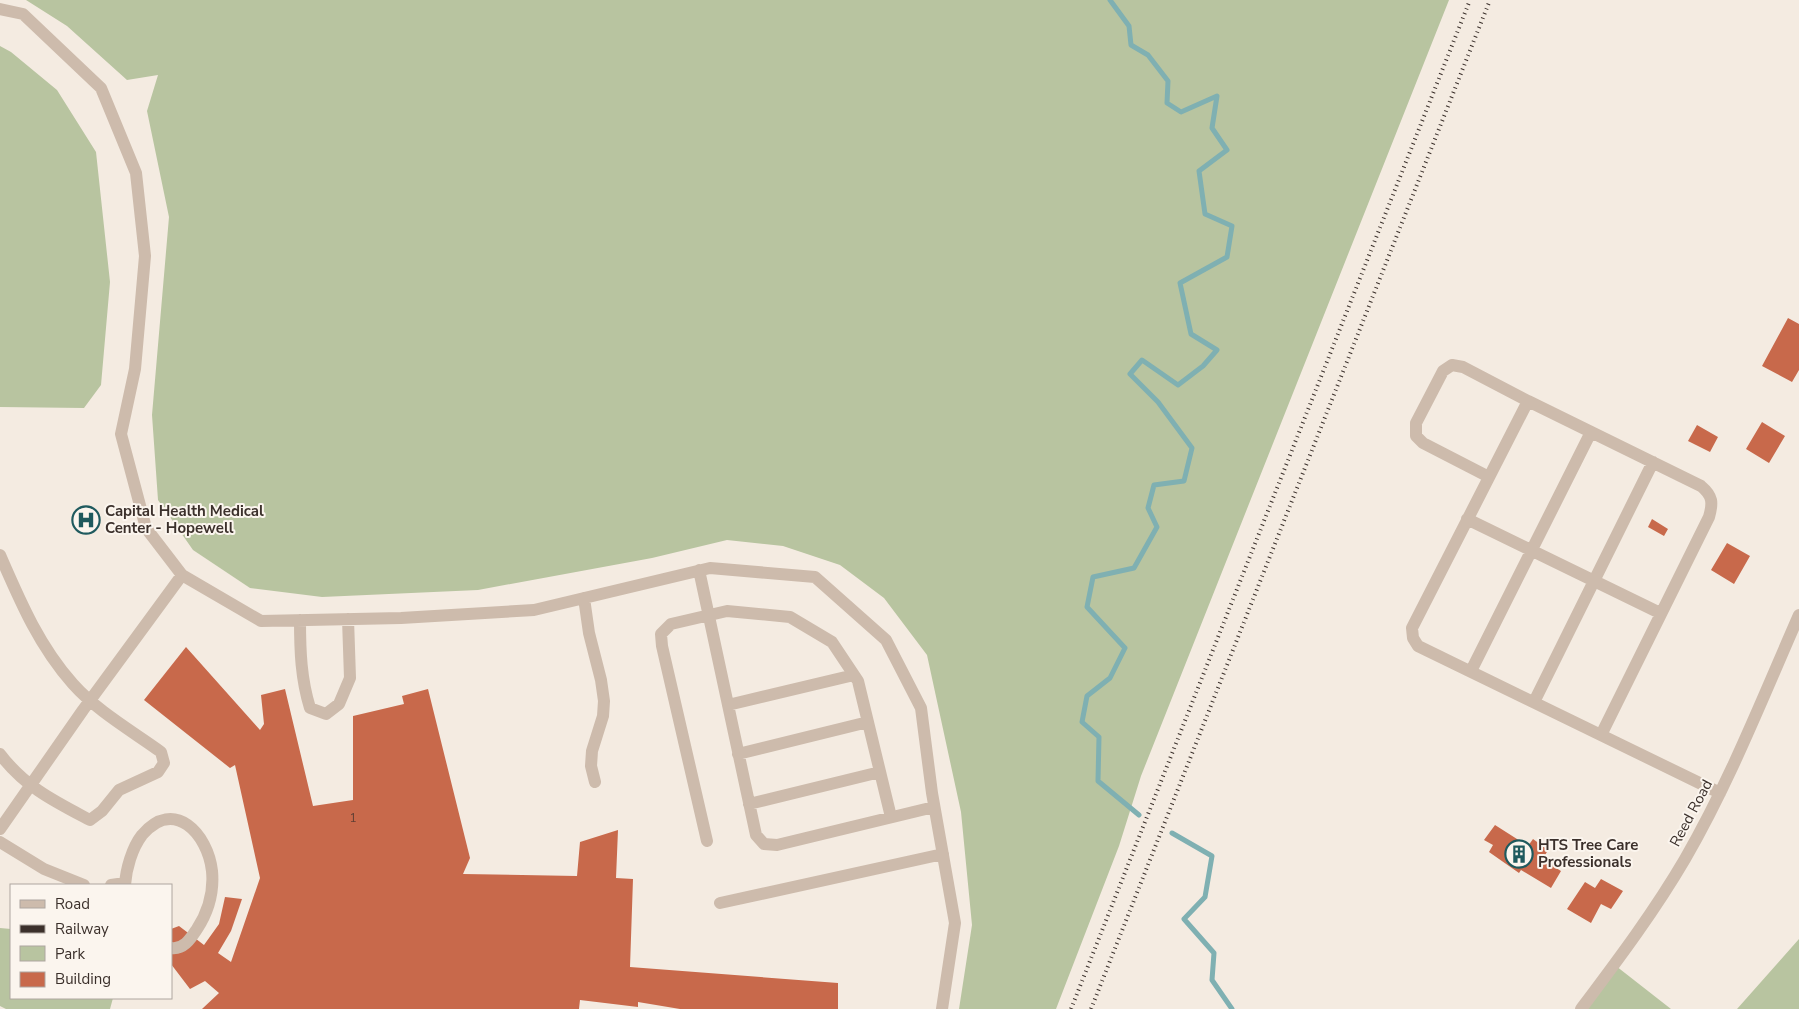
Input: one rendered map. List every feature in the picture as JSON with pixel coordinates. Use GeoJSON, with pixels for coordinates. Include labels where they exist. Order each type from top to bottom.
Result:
{"type":"FeatureCollection","features":[{"type":"Feature","properties":{"kind":"street"},"geometry":{"type":"LineString","coordinates":[[0,9],[23,14],[101,88],[136,173],[145,256],[135,369],[121,434],[146,528],[182,575],[261,621],[348,619],[534,610],[710,568],[815,576],[886,640],[921,708],[934,807],[955,923],[942,1009]]}},
{"type":"Feature","properties":{"kind":"street"},"geometry":{"type":"LineString","coordinates":[[1489,476],[1423,443],[1416,436],[1416,423],[1420,415],[1443,371],[1452,365],[1463,366],[1528,401],[1701,486],[1710,493],[1713,504],[1709,517],[1601,735]]}},
{"type":"Feature","properties":{"kind":"street"},"geometry":{"type":"LineString","coordinates":[[1528,401],[1412,628],[1413,638],[1418,646],[1720,793]]}},
{"type":"Feature","properties":{"kind":"street"},"geometry":{"type":"LineString","coordinates":[[1471,671],[1591,432]]}},
{"type":"Feature","properties":{"kind":"street"},"geometry":{"type":"LineString","coordinates":[[1534,702],[1652,462]]}},
{"type":"Feature","properties":{"kind":"street"},"geometry":{"type":"LineString","coordinates":[[1467,519],[1660,614]]}},
{"type":"Feature","properties":{"kind":"street"},"geometry":{"type":"LineString","coordinates":[[0,555],[30,625],[73,684],[90,700],[161,752],[164,763],[158,772],[119,790],[102,811],[90,820],[30,785],[15,773],[0,754]]}},
{"type":"Feature","properties":{"kind":"street"},"geometry":{"type":"LineString","coordinates":[[699,570],[756,835],[764,844],[777,845],[934,807]]}},
{"type":"Feature","properties":{"kind":"street"},"geometry":{"type":"LineString","coordinates":[[0,828],[90,700],[182,575]]}},
{"type":"Feature","properties":{"kind":"street"},"geometry":{"type":"LineString","coordinates":[[584,598],[589,633],[601,680],[604,701],[603,716],[592,751],[591,766],[595,782]]}},
{"type":"Feature","properties":{"kind":"street"},"geometry":{"type":"LineString","coordinates":[[707,841],[662,646],[661,634],[671,624],[727,611],[790,616],[832,642],[858,681],[891,817]]}},
{"type":"Feature","properties":{"kind":"street","name":"Reed Road"},"geometry":{"type":"LineString","coordinates":[[1581,1009],[1656,906],[1684,860],[1720,793],[1799,615]]}},
{"type":"Feature","properties":{"kind":"street"},"geometry":{"type":"LineString","coordinates":[[300,620],[301,665],[304,690],[310,708],[326,714],[339,704],[350,678],[348,619]]}},
{"type":"Feature","properties":{"kind":"street"},"geometry":{"type":"LineString","coordinates":[[728,705],[854,675]]}},
{"type":"Feature","properties":{"kind":"street"},"geometry":{"type":"LineString","coordinates":[[738,754],[868,722]]}},
{"type":"Feature","properties":{"kind":"street"},"geometry":{"type":"LineString","coordinates":[[749,804],[880,772]]}},
{"type":"Feature","properties":{"kind":"street"},"geometry":{"type":"LineString","coordinates":[[125,884],[137,842],[150,827],[162,819],[178,820],[193,827],[201,837],[208,852],[212,871],[212,891],[208,909],[188,942],[175,949],[172,948]]}},
{"type":"Feature","properties":{"kind":"street"},"geometry":{"type":"LineString","coordinates":[[0,842],[44,869],[82,884]]}},
{"type":"Feature","properties":{"kind":"street"},"geometry":{"type":"LineString","coordinates":[[720,903],[943,854]]}},
{"type":"Feature","properties":{"kind":"green space"},"geometry":{"type":"Polygon","coordinates":[[[26,0],[1449,0],[1141,776],[1119,846],[1056,1009],[959,1009],[972,925],[961,812],[927,655],[884,598],[840,565],[783,546],[727,540],[652,558],[478,590],[322,597],[250,588],[193,550],[158,500],[152,415],[169,217],[147,111],[158,75],[127,80],[67,26],[26,0]]]}},
{"type":"Feature","properties":{"kind":"green space"},"geometry":{"type":"Polygon","coordinates":[[[0,46],[11,52],[57,90],[96,152],[110,282],[101,385],[84,408],[0,407],[0,46]]]}},
{"type":"Feature","properties":{"kind":"green space"},"geometry":{"type":"Polygon","coordinates":[[[0,928],[10,929],[10,999],[113,999],[110,1009],[6,1009],[0,1006],[0,928]]]}},
{"type":"Feature","properties":{"kind":"green space"},"geometry":{"type":"Polygon","coordinates":[[[1799,939],[1799,1009],[1737,1009],[1799,939]]]}},
{"type":"Feature","properties":{"kind":"green space"},"geometry":{"type":"Polygon","coordinates":[[[1616,966],[1671,1009],[1585,1009],[1616,966]]]}},
{"type":"Feature","properties":{"kind":"building"},"geometry":{"type":"Polygon","coordinates":[[[1788,318],[1799,324],[1799,370],[1792,382],[1762,366],[1788,318]]]}},
{"type":"Feature","properties":{"kind":"building"},"geometry":{"type":"Polygon","coordinates":[[[1762,422],[1785,436],[1769,463],[1746,449],[1762,422]]]}},
{"type":"Feature","properties":{"kind":"building"},"geometry":{"type":"Polygon","coordinates":[[[1697,425],[1718,437],[1710,452],[1688,441],[1697,425]]]}},
{"type":"Feature","properties":{"kind":"building"},"geometry":{"type":"Polygon","coordinates":[[[1652,519],[1668,529],[1664,536],[1648,527],[1652,519]]]}},
{"type":"Feature","properties":{"kind":"building"},"geometry":{"type":"Polygon","coordinates":[[[1727,543],[1750,556],[1734,584],[1711,570],[1727,543]]]}},
{"type":"Feature","properties":{"kind":"building"},"geometry":{"type":"Polygon","coordinates":[[[186,647],[260,730],[264,724],[261,695],[285,689],[313,806],[353,800],[353,716],[404,704],[402,696],[428,689],[470,858],[463,874],[577,876],[580,842],[618,830],[616,878],[633,879],[630,967],[838,983],[838,1009],[680,1009],[638,1002],[638,1007],[580,1000],[579,1009],[202,1009],[219,993],[205,981],[190,989],[172,965],[172,929],[179,926],[204,945],[219,924],[225,897],[242,899],[231,931],[218,953],[231,962],[260,878],[235,765],[230,768],[144,700],[186,647]]]}},
{"type":"Feature","properties":{"kind":"building","name":"HTS Tree Care Professionals"},"geometry":{"type":"Polygon","coordinates":[[[1495,825],[1528,846],[1533,839],[1548,850],[1544,857],[1558,866],[1556,868],[1561,871],[1551,888],[1521,870],[1519,873],[1489,852],[1493,845],[1484,840],[1495,825]]]}},
{"type":"Feature","properties":{"kind":"building"},"geometry":{"type":"Polygon","coordinates":[[[1601,879],[1623,891],[1611,909],[1601,904],[1591,923],[1567,909],[1585,882],[1595,888],[1601,879]]]}},
{"type":"Feature","properties":{"kind":"waterway"},"geometry":{"type":"LineString","coordinates":[[1110,0],[1129,26],[1131,45],[1148,55],[1168,81],[1167,103],[1181,112],[1217,96],[1212,128],[1227,150],[1199,171],[1205,214],[1232,226],[1227,257],[1180,283],[1191,334],[1217,350],[1203,366],[1178,385],[1142,360],[1130,374],[1158,402],[1192,448],[1184,481],[1154,485],[1148,508],[1157,527],[1134,568],[1093,577],[1087,607],[1125,648],[1110,678],[1087,696],[1082,722],[1099,737],[1098,781],[1139,815]]}},
{"type":"Feature","properties":{"kind":"waterway"},"geometry":{"type":"LineString","coordinates":[[1172,833],[1212,856],[1205,897],[1184,919],[1214,953],[1212,980],[1232,1009]]}},
{"type":"Feature","properties":{"kind":"railway"},"geometry":{"type":"LineString","coordinates":[[1071,1009],[1470,0]]}},
{"type":"Feature","properties":{"kind":"railway"},"geometry":{"type":"LineString","coordinates":[[1091,1009],[1490,0]]}},
{"type":"Feature","properties":{"kind":"place","name":"Capital Health Medical Center - Hopewell"},"geometry":{"type":"Point","coordinates":[86,520]}},
{"type":"Feature","properties":{"kind":"place","name":"HTS Tree Care Professionals"},"geometry":{"type":"Point","coordinates":[1519,854]}}]}
